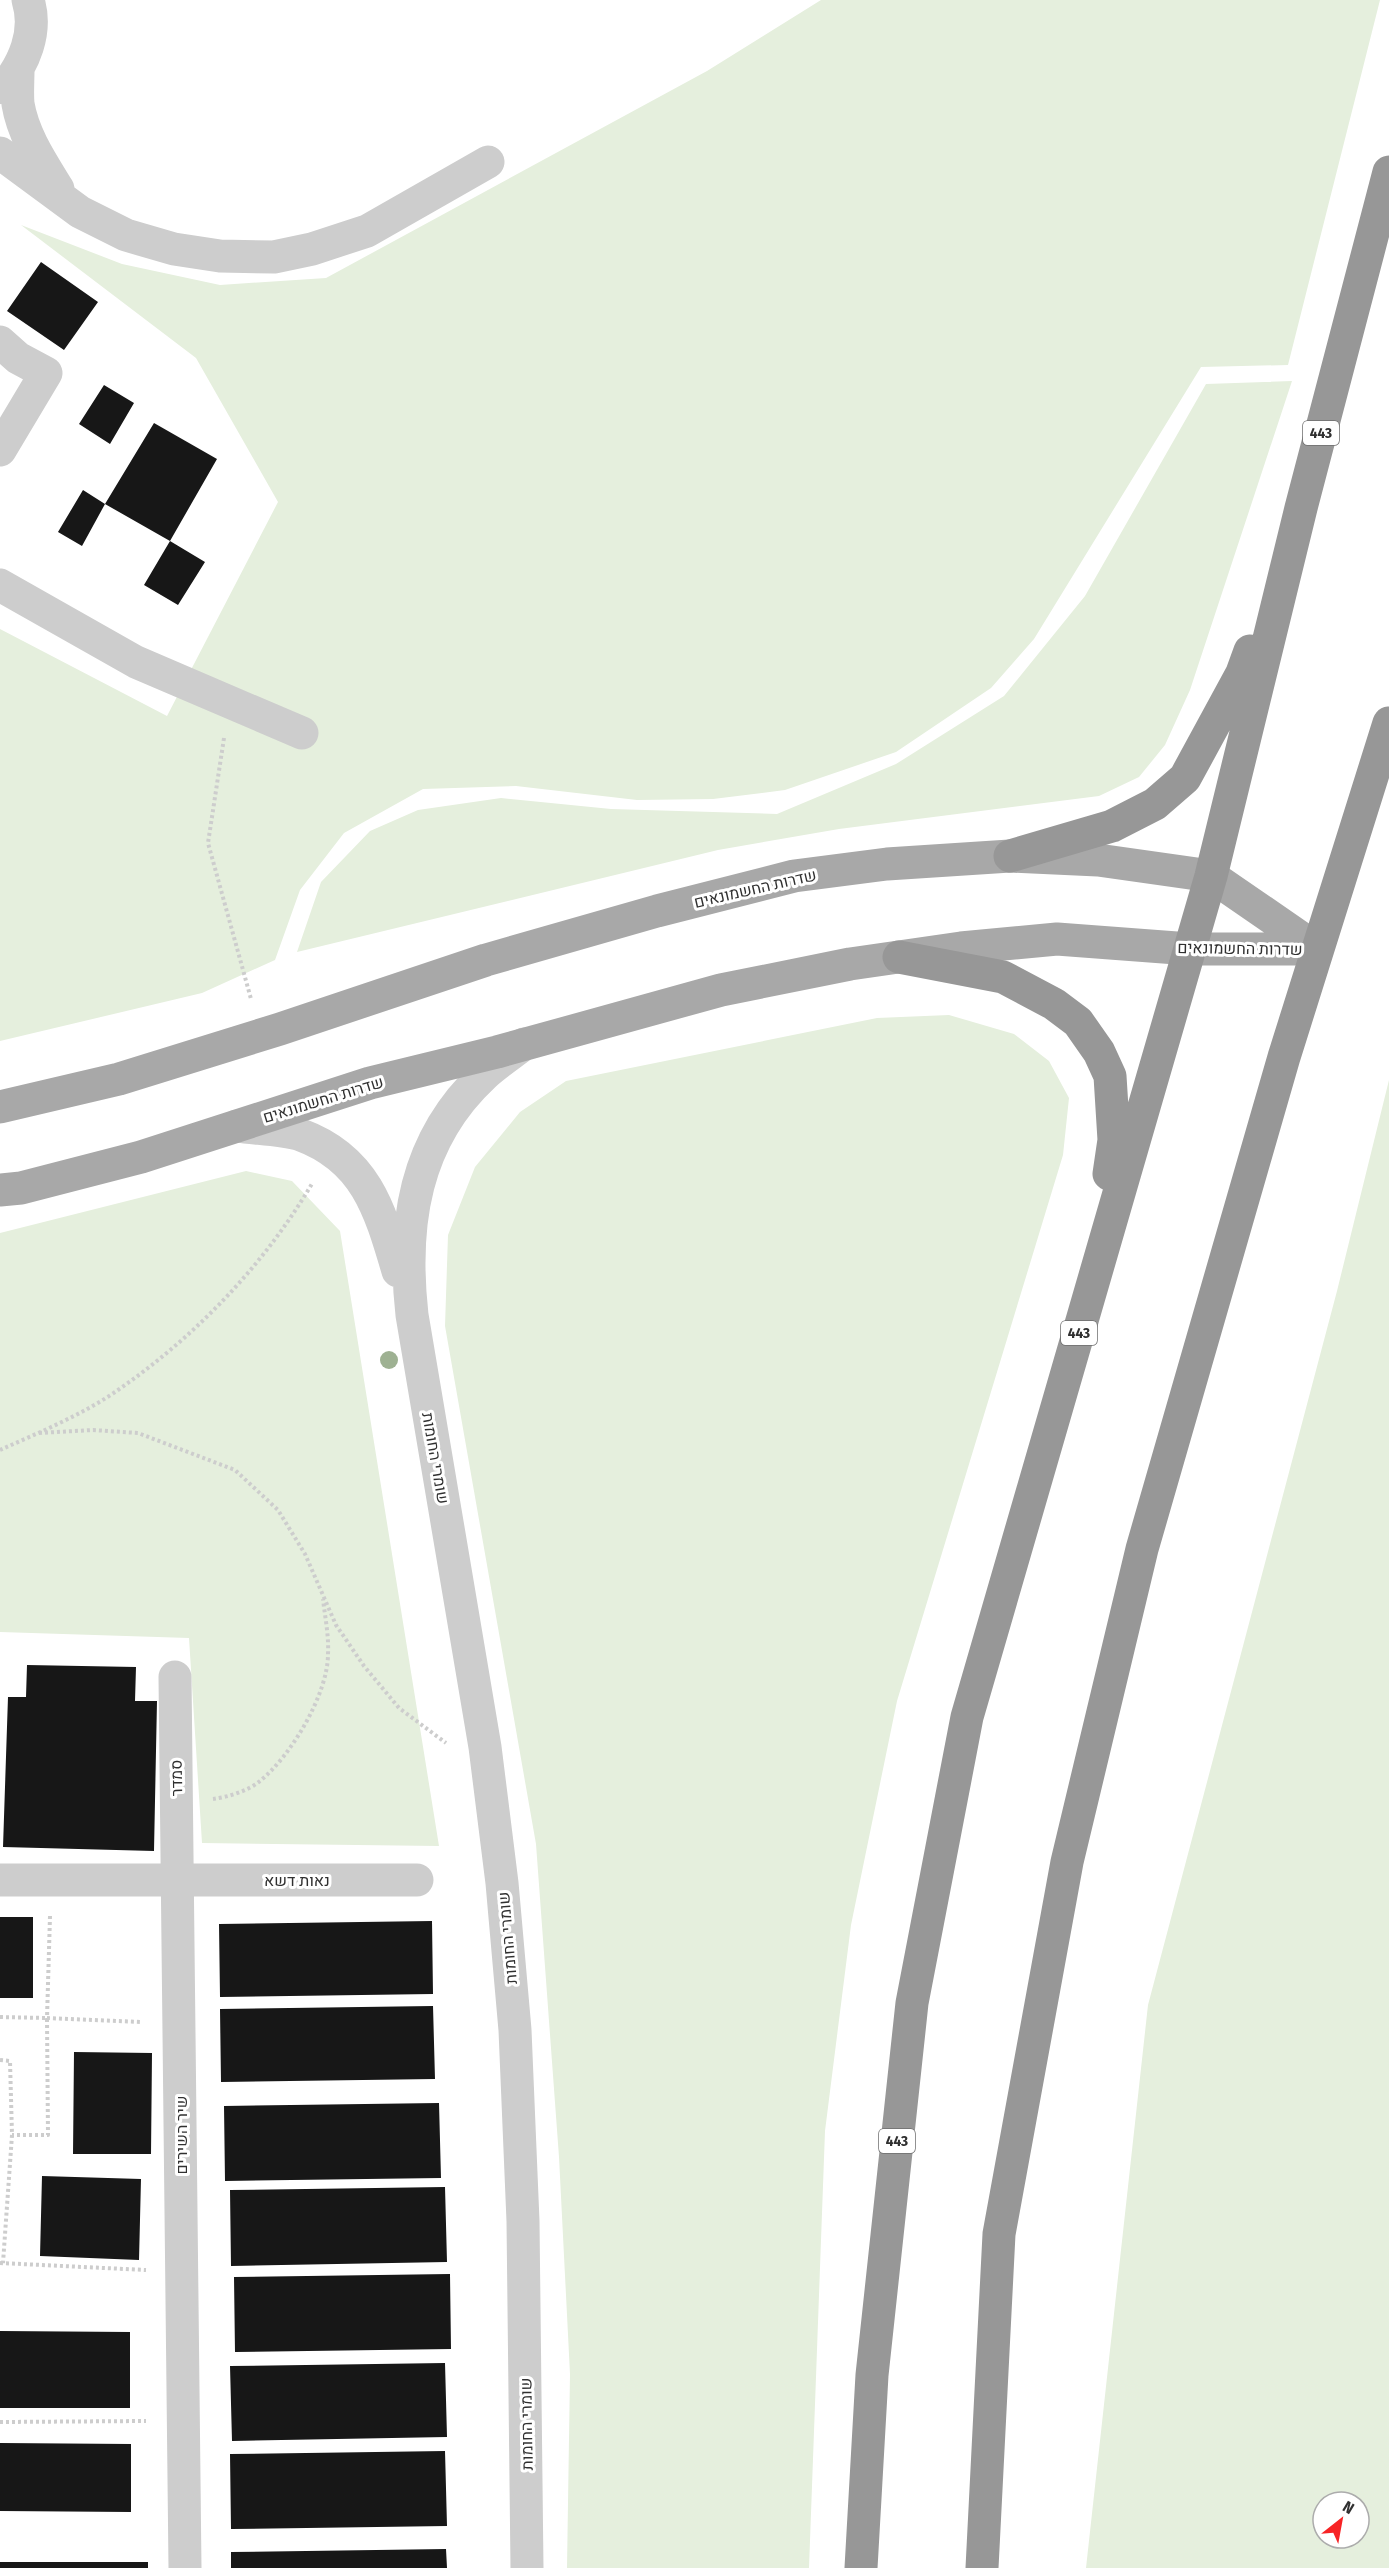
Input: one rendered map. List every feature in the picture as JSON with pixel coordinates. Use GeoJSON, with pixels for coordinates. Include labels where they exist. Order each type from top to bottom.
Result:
{"type":"FeatureCollection","features":[{"type":"Feature","properties":{"kind":"highway","name":"443"},"geometry":{"type":"LineString","coordinates":[[861,2568],[872,2374],[912,2003],[967,1718],[1211,876],[1301,508],[1389,172]]}},
{"type":"Feature","properties":{"kind":"highway"},"geometry":{"type":"LineString","coordinates":[[1010,856],[1112,826],[1155,804],[1185,778],[1242,673],[1301,508]]}},
{"type":"Feature","properties":{"kind":"highway"},"geometry":{"type":"LineString","coordinates":[[982,2568],[999,2234],[1067,1862],[1142,1549],[1317,949],[1389,723]]}},
{"type":"Feature","properties":{"kind":"highway"},"geometry":{"type":"LineString","coordinates":[[899,957],[1003,977],[1054,1004],[1078,1022],[1099,1052],[1110,1076],[1114,1140],[1094,1282]]}},
{"type":"Feature","properties":{"kind":"main road","name":"שדרות החשמונאים"},"geometry":{"type":"LineString","coordinates":[[0,1107],[119,1079],[261,1035],[486,960],[657,911],[794,876],[887,864],[1010,856],[1098,860],[1211,876],[1317,949]]}},
{"type":"Feature","properties":{"kind":"main road","name":"שדרות החשמונאים"},"geometry":{"type":"LineString","coordinates":[[0,1190],[21,1188],[141,1157],[370,1083],[525,1044],[721,990],[899,957],[1057,939],[1190,949],[1317,949]]}},
{"type":"Feature","properties":{"kind":"street"},"geometry":{"type":"LineString","coordinates":[[34,9],[27,49],[9,81],[38,157],[65,201]]}},
{"type":"Feature","properties":{"kind":"street"},"geometry":{"type":"LineString","coordinates":[[0,153],[80,212],[126,235],[174,249],[220,256],[274,257],[312,249],[367,231],[488,162]]}},
{"type":"Feature","properties":{"kind":"street"},"geometry":{"type":"LineString","coordinates":[[0,342],[18,358],[45,373],[0,450]]}},
{"type":"Feature","properties":{"kind":"street"},"geometry":{"type":"LineString","coordinates":[[0,585],[136,663],[302,733]]}},
{"type":"Feature","properties":{"kind":"street","name":"שומרי החומות"},"geometry":{"type":"LineString","coordinates":[[525,1044],[484,1074],[454,1107],[430,1147],[417,1188],[408,1231],[407,1274],[488,1774],[502,1883],[515,2030],[523,2221],[527,2568]]}},
{"type":"Feature","properties":{"kind":"street","name":"שומרי החומות"},"geometry":{"type":"LineString","coordinates":[[237,1126],[298,1134],[332,1149],[358,1173],[380,1211],[412,1315]]}},
{"type":"Feature","properties":{"kind":"street","name":"סמדר"},"geometry":{"type":"LineString","coordinates":[[175,1677],[178,1879]]}},
{"type":"Feature","properties":{"kind":"street"},"geometry":{"type":"LineString","coordinates":[[0,1880],[178,1879]]}},
{"type":"Feature","properties":{"kind":"street","name":"נאות דשא"},"geometry":{"type":"LineString","coordinates":[[178,1879],[417,1880]]}},
{"type":"Feature","properties":{"kind":"street","name":"שיר השירים"},"geometry":{"type":"LineString","coordinates":[[178,1879],[185,2568]]}},
{"type":"Feature","properties":{"kind":"path"},"geometry":{"type":"LineString","coordinates":[[229,703],[208,843],[261,1035]]}},
{"type":"Feature","properties":{"kind":"path"},"geometry":{"type":"LineString","coordinates":[[0,1449],[39,1433],[117,1391],[176,1346],[246,1276],[294,1214],[332,1149]]}},
{"type":"Feature","properties":{"kind":"path"},"geometry":{"type":"LineString","coordinates":[[39,1433],[93,1430],[138,1433],[235,1470],[278,1510],[305,1554],[342,1633],[364,1666],[399,1708],[488,1774]]}},
{"type":"Feature","properties":{"kind":"path"},"geometry":{"type":"LineString","coordinates":[[177,1804],[226,1797],[259,1782],[288,1751],[316,1705],[328,1656],[322,1594]]}},
{"type":"Feature","properties":{"kind":"path"},"geometry":{"type":"LineString","coordinates":[[12,2135],[48,2135],[47,2018],[51,1879]]}},
{"type":"Feature","properties":{"kind":"path"},"geometry":{"type":"LineString","coordinates":[[0,2017],[180,2024]]}},
{"type":"Feature","properties":{"kind":"path"},"geometry":{"type":"LineString","coordinates":[[0,2060],[10,2061],[12,2135],[2,2263],[182,2272]]}},
{"type":"Feature","properties":{"kind":"path"},"geometry":{"type":"LineString","coordinates":[[0,2422],[183,2420]]}},
{"type":"Feature","properties":{"kind":"green space"},"geometry":{"type":"Polygon","coordinates":[[[821,0],[1380,0],[1288,365],[1201,367],[1034,639],[991,688],[896,752],[785,790],[713,799],[637,800],[516,786],[423,789],[344,833],[300,890],[275,960],[202,993],[0,1041],[0,629],[167,716],[278,502],[196,358],[21,225],[122,264],[220,285],[326,278],[707,71],[821,0]]]}},
{"type":"Feature","properties":{"kind":"green space"},"geometry":{"type":"Polygon","coordinates":[[[1292,381],[1190,690],[1165,745],[1139,777],[1099,796],[839,829],[718,850],[297,952],[321,882],[370,831],[418,810],[501,798],[611,809],[777,814],[896,764],[1004,696],[1085,596],[1206,384],[1292,381]]]}},
{"type":"Feature","properties":{"kind":"green space"},"geometry":{"type":"Polygon","coordinates":[[[949,1015],[1014,1034],[1049,1061],[1069,1098],[1063,1155],[897,1701],[851,1925],[825,2131],[809,2568],[567,2568],[570,2374],[559,2157],[536,1844],[445,1326],[448,1235],[475,1167],[520,1112],[566,1081],[877,1018],[949,1015]]]}},
{"type":"Feature","properties":{"kind":"green space"},"geometry":{"type":"Polygon","coordinates":[[[1389,1080],[1389,2568],[1086,2568],[1148,2005],[1337,1291],[1389,1080]]]}},
{"type":"Feature","properties":{"kind":"green space"},"geometry":{"type":"Polygon","coordinates":[[[246,1171],[292,1181],[340,1231],[439,1846],[202,1843],[189,1638],[0,1632],[0,1233],[246,1171]]]}},
{"type":"Feature","properties":{"kind":"building"},"geometry":{"type":"Polygon","coordinates":[[[41,262],[98,302],[64,350],[7,311],[41,262]]]}},
{"type":"Feature","properties":{"kind":"building"},"geometry":{"type":"Polygon","coordinates":[[[104,385],[134,403],[110,444],[79,424],[104,385]]]}},
{"type":"Feature","properties":{"kind":"building"},"geometry":{"type":"Polygon","coordinates":[[[154,423],[217,459],[170,541],[105,504],[154,423]]]}},
{"type":"Feature","properties":{"kind":"building"},"geometry":{"type":"Polygon","coordinates":[[[83,490],[105,504],[82,546],[58,532],[83,490]]]}},
{"type":"Feature","properties":{"kind":"building"},"geometry":{"type":"Polygon","coordinates":[[[170,541],[205,562],[178,605],[144,585],[170,541]]]}},
{"type":"Feature","properties":{"kind":"building"},"geometry":{"type":"Polygon","coordinates":[[[27,1665],[136,1667],[135,1701],[157,1701],[154,1851],[3,1847],[8,1697],[26,1697],[27,1665]]]}},
{"type":"Feature","properties":{"kind":"building"},"geometry":{"type":"Polygon","coordinates":[[[0,1917],[33,1917],[33,1998],[0,1998],[0,1917]]]}},
{"type":"Feature","properties":{"kind":"building"},"geometry":{"type":"Polygon","coordinates":[[[432,1921],[433,1994],[220,1997],[219,1924],[432,1921]]]}},
{"type":"Feature","properties":{"kind":"building"},"geometry":{"type":"Polygon","coordinates":[[[433,2006],[435,2079],[221,2082],[220,2009],[433,2006]]]}},
{"type":"Feature","properties":{"kind":"building"},"geometry":{"type":"Polygon","coordinates":[[[74,2052],[152,2053],[151,2154],[73,2154],[74,2052]]]}},
{"type":"Feature","properties":{"kind":"building"},"geometry":{"type":"Polygon","coordinates":[[[439,2103],[441,2178],[225,2181],[224,2106],[439,2103]]]}},
{"type":"Feature","properties":{"kind":"building"},"geometry":{"type":"Polygon","coordinates":[[[42,2176],[141,2179],[139,2260],[40,2256],[42,2176]]]}},
{"type":"Feature","properties":{"kind":"building"},"geometry":{"type":"Polygon","coordinates":[[[445,2187],[447,2262],[231,2266],[230,2190],[445,2187]]]}},
{"type":"Feature","properties":{"kind":"building"},"geometry":{"type":"Polygon","coordinates":[[[450,2274],[451,2349],[235,2352],[234,2277],[450,2274]]]}},
{"type":"Feature","properties":{"kind":"building"},"geometry":{"type":"Polygon","coordinates":[[[0,2331],[130,2332],[130,2408],[0,2408],[0,2331]]]}},
{"type":"Feature","properties":{"kind":"building"},"geometry":{"type":"Polygon","coordinates":[[[445,2363],[447,2437],[232,2441],[230,2366],[445,2363]]]}},
{"type":"Feature","properties":{"kind":"building"},"geometry":{"type":"Polygon","coordinates":[[[0,2443],[131,2444],[131,2512],[0,2511],[0,2443]]]}},
{"type":"Feature","properties":{"kind":"building"},"geometry":{"type":"Polygon","coordinates":[[[445,2451],[447,2526],[231,2529],[230,2454],[445,2451]]]}},
{"type":"Feature","properties":{"kind":"building"},"geometry":{"type":"Polygon","coordinates":[[[446,2549],[447,2568],[231,2568],[231,2552],[446,2549]]]}},
{"type":"Feature","properties":{"kind":"building"},"geometry":{"type":"Polygon","coordinates":[[[0,2562],[148,2562],[148,2568],[0,2568],[0,2562]]]}}]}
